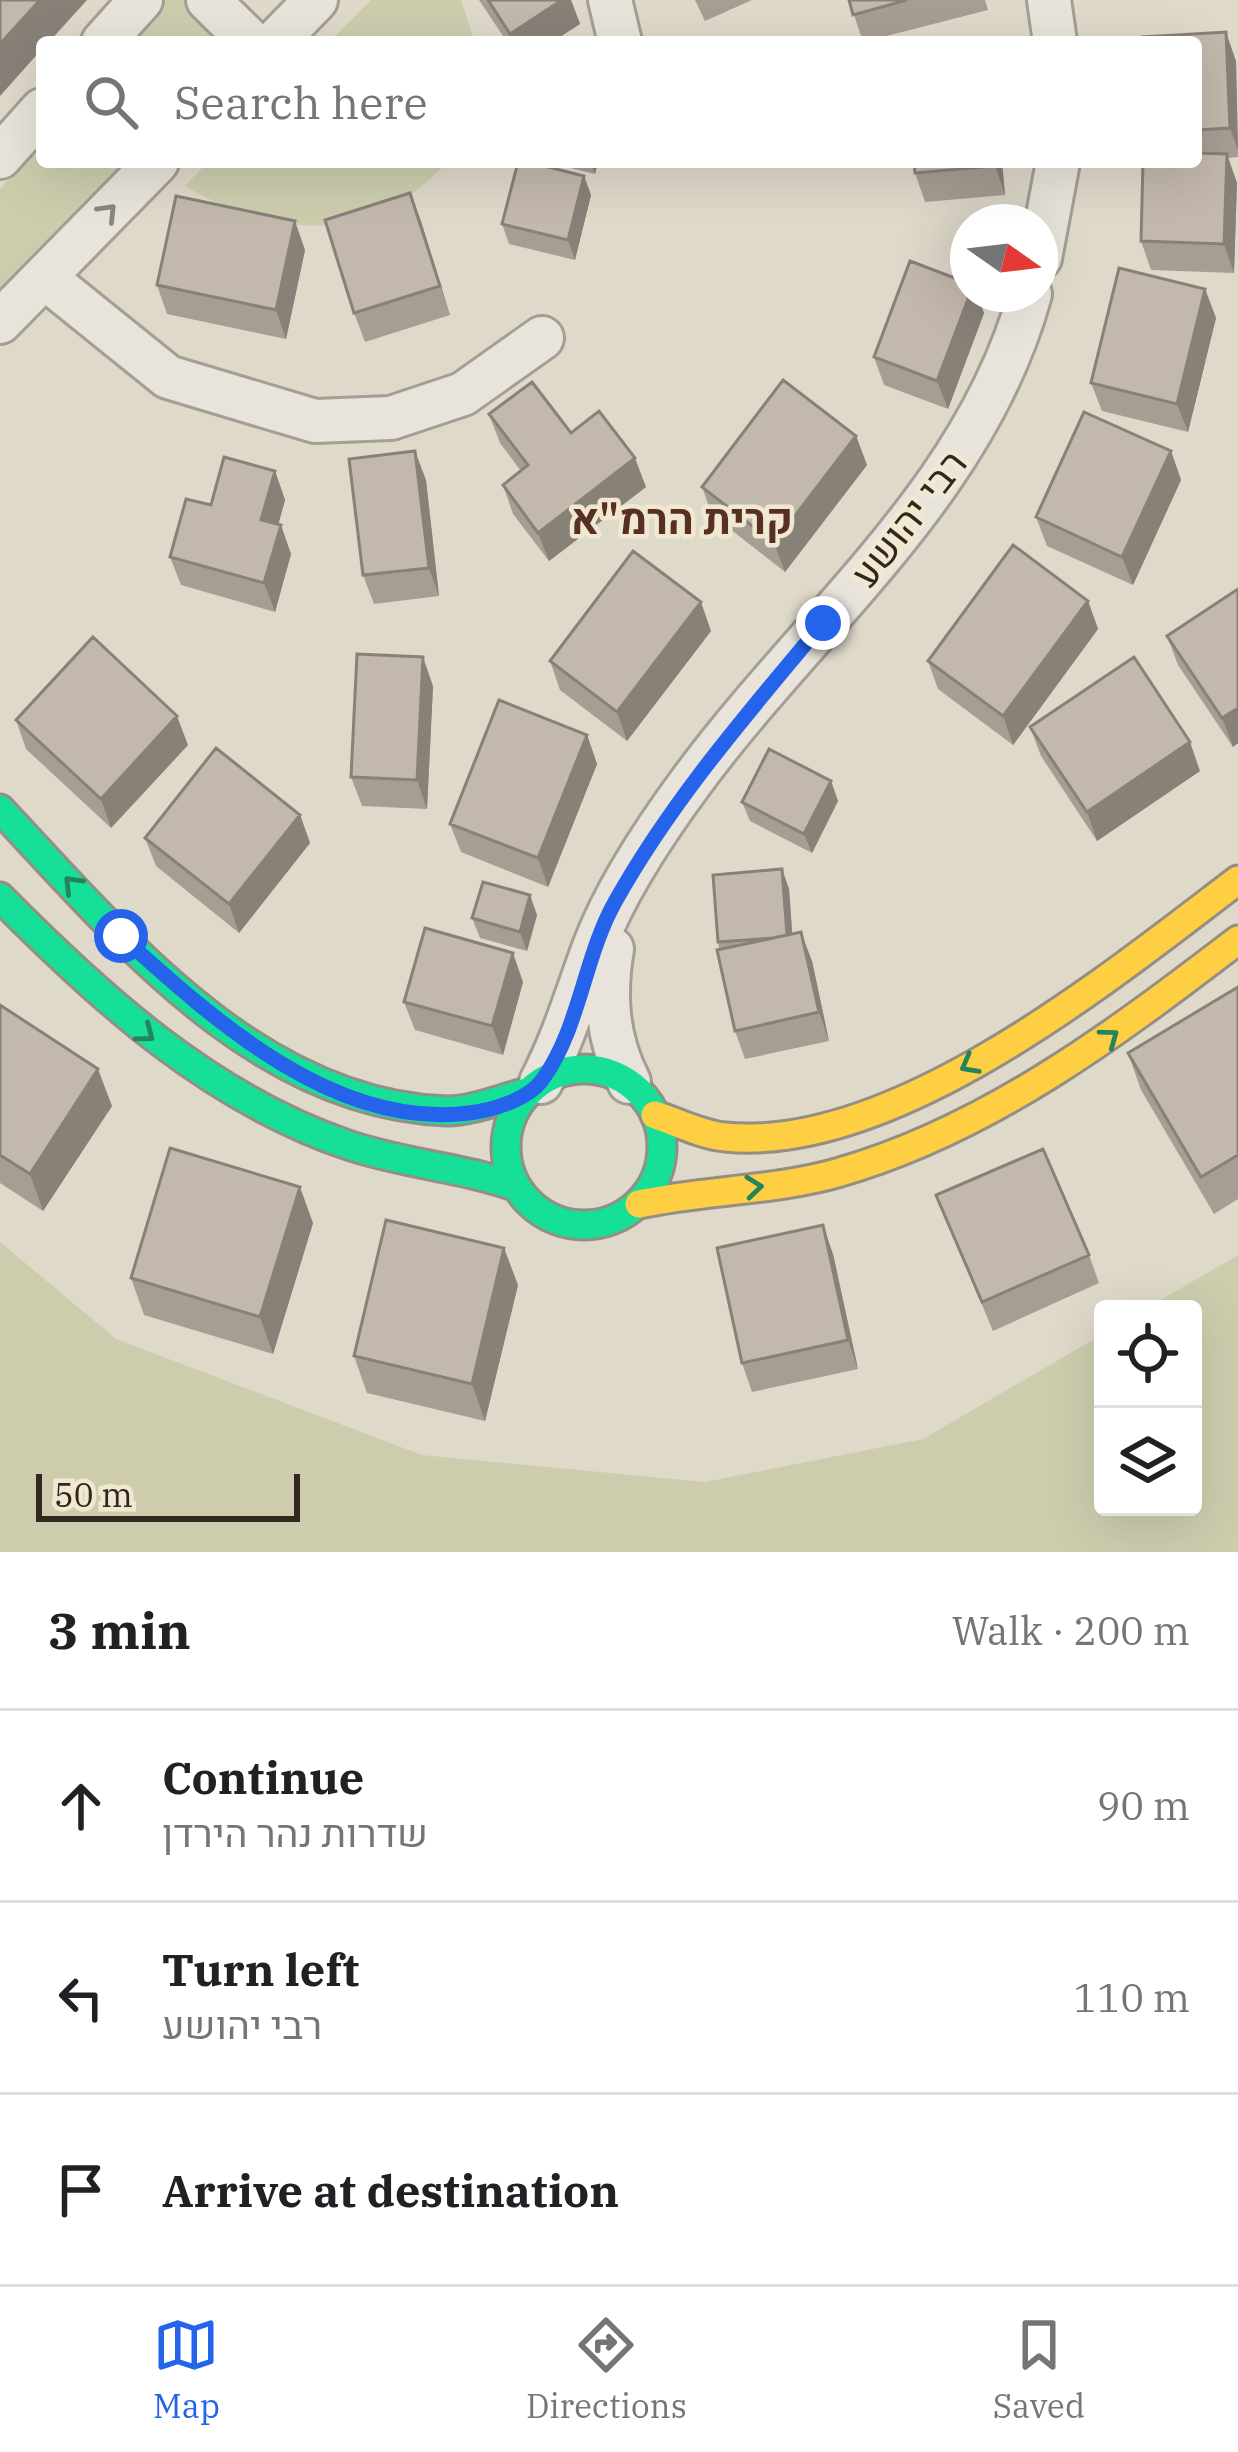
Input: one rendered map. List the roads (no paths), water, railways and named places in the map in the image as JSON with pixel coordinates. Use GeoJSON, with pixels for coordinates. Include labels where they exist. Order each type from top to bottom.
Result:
{"type":"FeatureCollection","features":[{"type":"Feature","properties":{"kind":"main road"},"geometry":{"type":"LineString","coordinates":[[0,809],[174,984],[225,1024],[322,1084],[407,1111],[451,1115],[490,1110],[585,1069],[628,1082],[656,1115],[701,1135],[749,1140],[806,1131],[938,1082],[1067,1009],[1238,880]]}},
{"type":"Feature","properties":{"kind":"main road"},"geometry":{"type":"LineString","coordinates":[[0,897],[115,1011],[181,1060],[255,1102],[352,1146],[470,1171],[517,1187]]}},
{"type":"Feature","properties":{"kind":"main road"},"geometry":{"type":"LineString","coordinates":[[535,1087],[507,1137],[508,1163],[517,1187],[532,1205],[574,1225],[597,1225],[639,1204],[839,1172],[959,1125],[1093,1049],[1238,940]]}},
{"type":"Feature","properties":{"kind":"main road"},"geometry":{"type":"LineString","coordinates":[[639,1204],[661,1162],[656,1115]]}},
{"type":"Feature","properties":{"kind":"street"},"geometry":{"type":"LineString","coordinates":[[109,36],[141,0]]}},
{"type":"Feature","properties":{"kind":"street"},"geometry":{"type":"LineString","coordinates":[[208,0],[245,36]]}},
{"type":"Feature","properties":{"kind":"street"},"geometry":{"type":"LineString","coordinates":[[281,36],[316,0]]}},
{"type":"Feature","properties":{"kind":"street"},"geometry":{"type":"LineString","coordinates":[[610,0],[619,36]]}},
{"type":"Feature","properties":{"kind":"street"},"geometry":{"type":"LineString","coordinates":[[1049,0],[1054,36]]}},
{"type":"Feature","properties":{"kind":"street"},"geometry":{"type":"LineString","coordinates":[[0,157],[36,117]]}},
{"type":"Feature","properties":{"kind":"street"},"geometry":{"type":"LineString","coordinates":[[0,322],[151,168]]}},
{"type":"Feature","properties":{"kind":"street"},"geometry":{"type":"LineString","coordinates":[[1050,204],[1057,168]]}},
{"type":"Feature","properties":{"kind":"street"},"geometry":{"type":"LineString","coordinates":[[44,278],[168,377],[315,421],[391,418],[463,394],[542,338]]}},
{"type":"Feature","properties":{"kind":"street","name":"רבי יהושע"},"geometry":{"type":"LineString","coordinates":[[535,1087],[562,1042],[613,905],[658,831],[706,764],[895,544],[966,446],[1015,349],[1025,312]]}},
{"type":"Feature","properties":{"kind":"street","name":"רבי יהושע"},"geometry":{"type":"LineString","coordinates":[[628,1082],[614,1054],[608,976],[632,884],[658,831]]}},
{"type":"Feature","properties":{"kind":"district","name":"קרית הרמ\"א"},"geometry":{"type":"Point","coordinates":[682,518]}}]}
